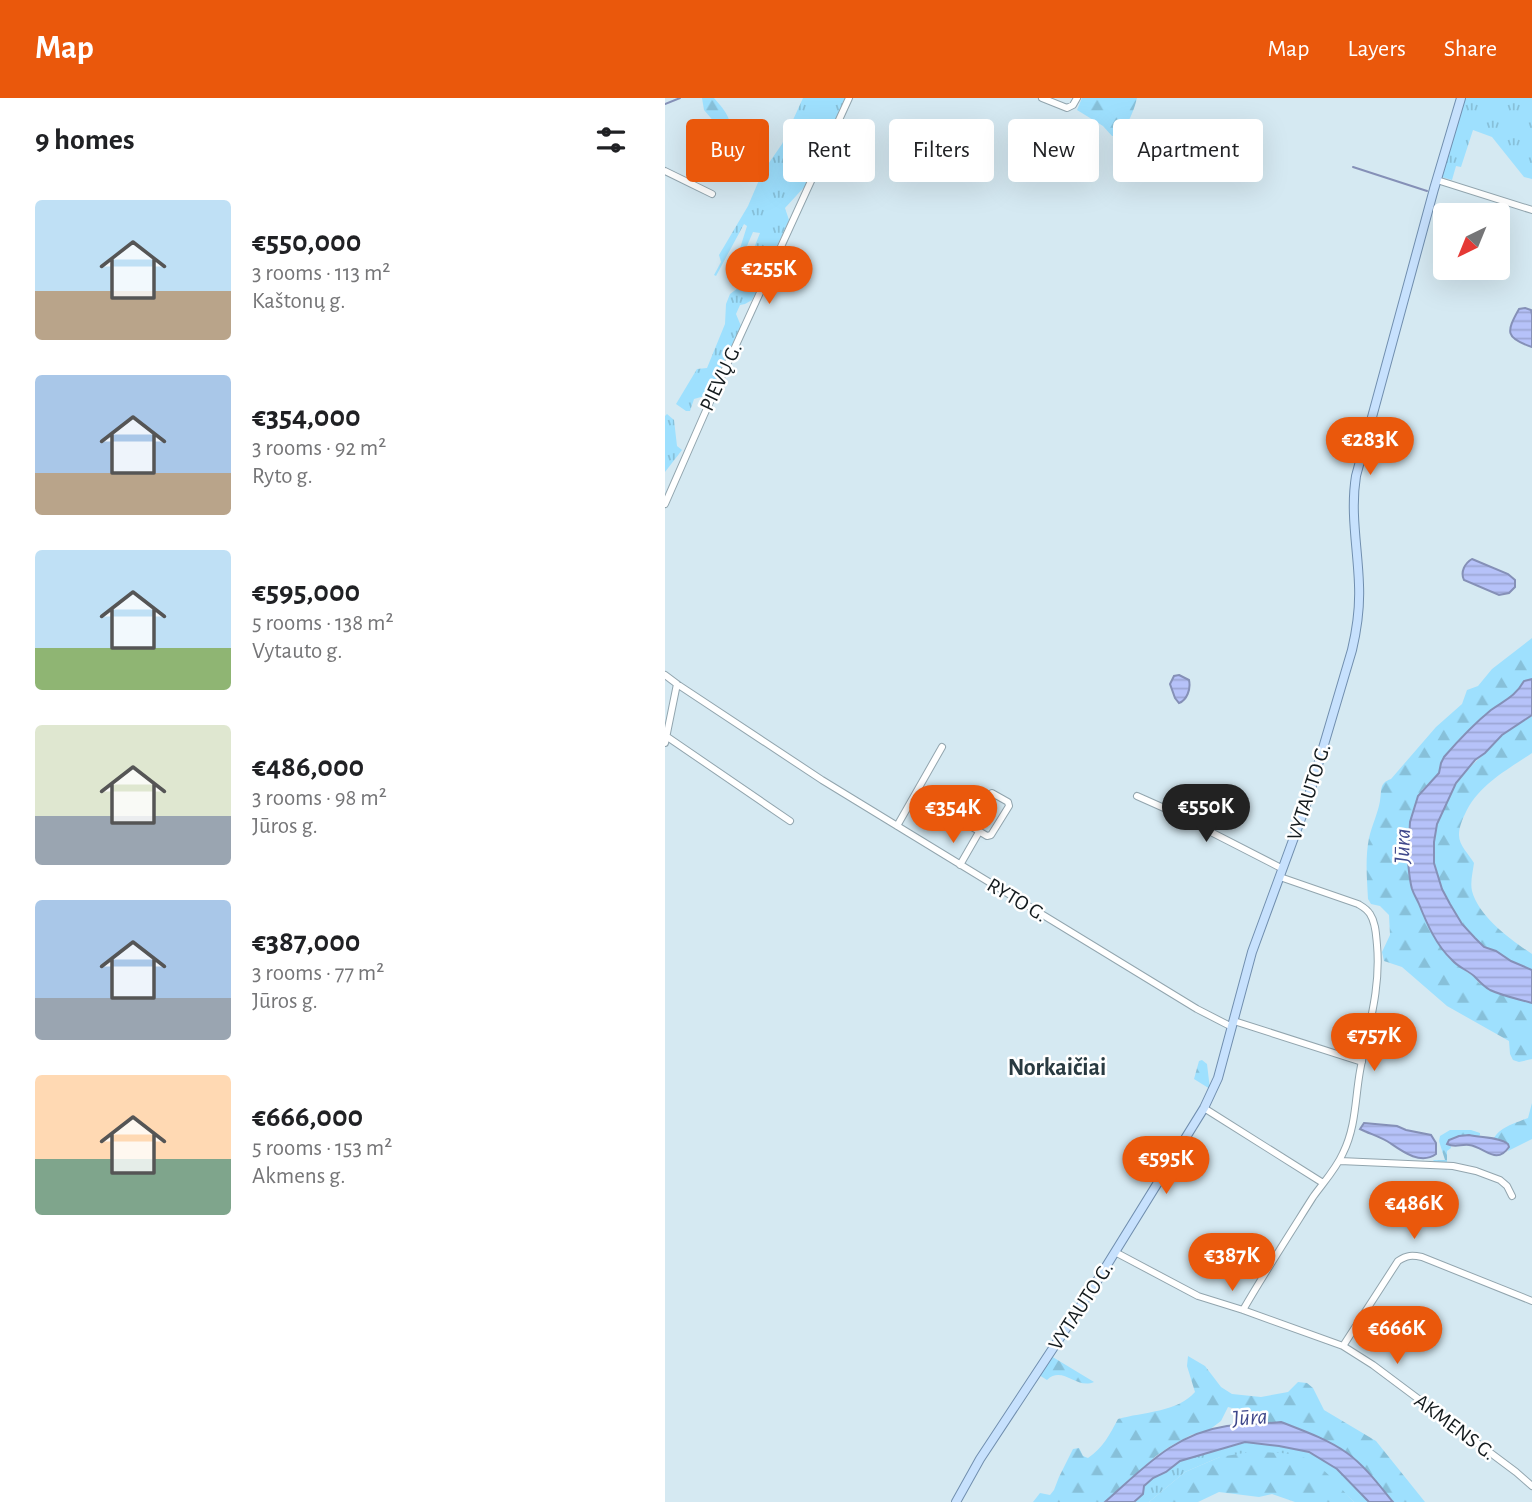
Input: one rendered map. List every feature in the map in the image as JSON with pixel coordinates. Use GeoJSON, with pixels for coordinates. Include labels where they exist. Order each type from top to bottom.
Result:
{"type":"FeatureCollection","features":[{"type":"Feature","properties":{"kind":"main road","name":"VYTAUTO G."},"geometry":{"type":"LineString","coordinates":[[956,1502],[980,1459],[1115,1252],[1203,1108],[1217,1078],[1252,952],[1314,780],[1352,650],[1359,600],[1353,514],[1356,476],[1461,98]]}},
{"type":"Feature","properties":{"kind":"street","name":"PIEVŲ G."},"geometry":{"type":"LineString","coordinates":[[665,504],[849,98]]}},
{"type":"Feature","properties":{"kind":"street"},"geometry":{"type":"LineString","coordinates":[[1042,98],[1067,108],[1073,105],[1077,98]]}},
{"type":"Feature","properties":{"kind":"street"},"geometry":{"type":"LineString","coordinates":[[665,171],[712,194]]}},
{"type":"Feature","properties":{"kind":"street"},"geometry":{"type":"LineString","coordinates":[[1437,180],[1532,210]]}},
{"type":"Feature","properties":{"kind":"street","name":"RYTO G."},"geometry":{"type":"LineString","coordinates":[[665,675],[897,827],[1197,1009],[1233,1024],[1262,1029],[1362,1062]]}},
{"type":"Feature","properties":{"kind":"street"},"geometry":{"type":"LineString","coordinates":[[677,684],[666,740],[790,821]]}},
{"type":"Feature","properties":{"kind":"street"},"geometry":{"type":"LineString","coordinates":[[897,827],[941,747]]}},
{"type":"Feature","properties":{"kind":"street"},"geometry":{"type":"LineString","coordinates":[[992,793],[1008,802],[1009,806],[991,835],[979,832],[971,823],[988,795],[992,793]]}},
{"type":"Feature","properties":{"kind":"street"},"geometry":{"type":"LineString","coordinates":[[1137,796],[1282,873],[1358,904],[1372,917],[1376,936],[1378,981],[1362,1062],[1353,1128],[1340,1161],[1322,1183],[1243,1310]]}},
{"type":"Feature","properties":{"kind":"street"},"geometry":{"type":"LineString","coordinates":[[960,865],[979,832]]}},
{"type":"Feature","properties":{"kind":"street"},"geometry":{"type":"LineString","coordinates":[[1203,1108],[1322,1183]]}},
{"type":"Feature","properties":{"kind":"street"},"geometry":{"type":"LineString","coordinates":[[1340,1161],[1453,1166],[1500,1180],[1512,1196]]}},
{"type":"Feature","properties":{"kind":"street","name":"AKMENS G."},"geometry":{"type":"LineString","coordinates":[[1115,1252],[1198,1296],[1343,1346],[1373,1365],[1532,1486]]}},
{"type":"Feature","properties":{"kind":"street"},"geometry":{"type":"LineString","coordinates":[[1343,1346],[1398,1261],[1406,1256],[1422,1257],[1532,1301]]}},
{"type":"Feature","properties":{"kind":"green space"},"geometry":{"type":"Polygon","coordinates":[[[702,98],[714,98],[729,119],[712,119],[704,110],[702,98]]]}},
{"type":"Feature","properties":{"kind":"green space"},"geometry":{"type":"Polygon","coordinates":[[[803,98],[845,98],[836,119],[793,119],[803,98]]]}},
{"type":"Feature","properties":{"kind":"green space"},"geometry":{"type":"Polygon","coordinates":[[[1082,98],[1137,98],[1129,119],[1113,119],[1113,136],[1099,124],[1099,119],[1092,119],[1077,110],[1082,98]]]}},
{"type":"Feature","properties":{"kind":"green space"},"geometry":{"type":"Polygon","coordinates":[[[1465,98],[1532,98],[1532,179],[1524,177],[1492,137],[1473,130],[1461,167],[1456,166],[1452,180],[1441,177],[1465,98]]]}},
{"type":"Feature","properties":{"kind":"green space"},"geometry":{"type":"Polygon","coordinates":[[[783,142],[783,182],[808,182],[785,208],[789,220],[752,300],[740,305],[736,314],[741,326],[708,395],[694,399],[690,411],[686,411],[676,404],[697,369],[707,368],[725,324],[726,304],[730,294],[738,288],[760,233],[753,232],[741,260],[737,258],[747,226],[744,224],[716,276],[714,275],[721,262],[719,255],[748,206],[758,182],[769,182],[769,163],[783,142]]]}},
{"type":"Feature","properties":{"kind":"green space"},"geometry":{"type":"Polygon","coordinates":[[[667,414],[674,420],[677,446],[682,450],[665,472],[665,416],[667,414]]]}},
{"type":"Feature","properties":{"kind":"green space"},"geometry":{"type":"Polygon","coordinates":[[[1532,638],[1532,679],[1524,681],[1518,691],[1492,710],[1444,757],[1439,773],[1422,790],[1410,822],[1409,843],[1406,848],[1408,866],[1424,918],[1447,956],[1491,990],[1532,1003],[1532,1059],[1519,1062],[1513,1060],[1510,1054],[1509,1041],[1447,1006],[1402,967],[1384,961],[1382,952],[1390,935],[1389,915],[1380,906],[1371,904],[1368,899],[1367,861],[1369,838],[1383,785],[1436,727],[1462,704],[1467,690],[1478,686],[1492,669],[1532,638]]]}},
{"type":"Feature","properties":{"kind":"green space"},"geometry":{"type":"Polygon","coordinates":[[[1532,715],[1532,753],[1494,779],[1477,795],[1464,816],[1459,839],[1474,863],[1471,888],[1481,910],[1497,927],[1532,954],[1532,970],[1486,948],[1467,930],[1441,887],[1435,866],[1434,845],[1437,824],[1455,786],[1501,736],[1532,715]]]}},
{"type":"Feature","properties":{"kind":"green space"},"geometry":{"type":"Polygon","coordinates":[[[1199,1061],[1207,1064],[1210,1089],[1194,1079],[1199,1061]]]}},
{"type":"Feature","properties":{"kind":"green space"},"geometry":{"type":"Polygon","coordinates":[[[1532,1103],[1532,1139],[1508,1151],[1509,1147],[1493,1140],[1504,1129],[1528,1118],[1532,1103]]]}},
{"type":"Feature","properties":{"kind":"green space"},"geometry":{"type":"Polygon","coordinates":[[[1450,1130],[1471,1130],[1480,1135],[1462,1135],[1449,1140],[1451,1148],[1447,1151],[1447,1162],[1434,1162],[1445,1160],[1439,1141],[1440,1136],[1450,1130]]]}},
{"type":"Feature","properties":{"kind":"green space"},"geometry":{"type":"Polygon","coordinates":[[[1051,1356],[1094,1382],[1081,1383],[1059,1375],[1047,1380],[1039,1375],[1051,1356]]]}},
{"type":"Feature","properties":{"kind":"green space"},"geometry":{"type":"Polygon","coordinates":[[[1188,1356],[1205,1366],[1221,1387],[1232,1394],[1261,1397],[1288,1392],[1298,1382],[1307,1383],[1313,1388],[1324,1410],[1376,1441],[1425,1502],[1393,1502],[1361,1465],[1334,1445],[1286,1424],[1263,1424],[1255,1414],[1228,1407],[1221,1421],[1209,1430],[1191,1435],[1156,1456],[1105,1502],[1033,1502],[1040,1493],[1050,1495],[1054,1490],[1073,1449],[1079,1448],[1083,1456],[1088,1458],[1102,1445],[1118,1419],[1160,1410],[1188,1399],[1195,1392],[1187,1366],[1188,1356]]]}},
{"type":"Feature","properties":{"kind":"green space"},"geometry":{"type":"Polygon","coordinates":[[[1245,1442],[1282,1446],[1318,1457],[1338,1470],[1369,1502],[1354,1502],[1316,1465],[1220,1457],[1185,1472],[1149,1502],[1134,1502],[1143,1494],[1144,1486],[1179,1461],[1245,1442]]]}},
{"type":"Feature","properties":{"kind":"green space"},"geometry":{"type":"Polygon","coordinates":[[[1250,1452],[1285,1453],[1312,1461],[1354,1502],[1295,1502],[1272,1494],[1259,1497],[1219,1492],[1198,1502],[1149,1502],[1185,1472],[1220,1457],[1250,1452]]]}},
{"type":"Feature","properties":{"kind":"shaded area"},"geometry":{"type":"Polygon","coordinates":[[[1519,309],[1531,310],[1532,315],[1532,347],[1517,341],[1510,329],[1519,309]]]}},
{"type":"Feature","properties":{"kind":"shaded area"},"geometry":{"type":"Polygon","coordinates":[[[1472,559],[1508,574],[1515,580],[1515,587],[1509,593],[1499,595],[1464,580],[1464,568],[1472,559]]]}},
{"type":"Feature","properties":{"kind":"shaded area"},"geometry":{"type":"Polygon","coordinates":[[[1179,675],[1189,680],[1189,690],[1179,703],[1170,684],[1174,676],[1179,675]]]}},
{"type":"Feature","properties":{"kind":"shaded area"},"geometry":{"type":"Polygon","coordinates":[[[1532,679],[1532,715],[1502,735],[1475,760],[1456,783],[1437,824],[1434,863],[1442,889],[1462,924],[1484,947],[1532,970],[1532,1003],[1490,990],[1457,965],[1441,948],[1413,891],[1406,847],[1418,796],[1439,773],[1444,757],[1485,715],[1513,695],[1524,681],[1532,679]]]}},
{"type":"Feature","properties":{"kind":"shaded area"},"geometry":{"type":"Polygon","coordinates":[[[1364,1123],[1397,1126],[1431,1135],[1436,1143],[1436,1154],[1424,1158],[1412,1156],[1360,1129],[1364,1123]]]}},
{"type":"Feature","properties":{"kind":"shaded area"},"geometry":{"type":"Polygon","coordinates":[[[1469,1135],[1500,1140],[1509,1147],[1500,1155],[1495,1155],[1475,1146],[1447,1144],[1449,1140],[1469,1135]]]}},
{"type":"Feature","properties":{"kind":"shaded area"},"geometry":{"type":"Polygon","coordinates":[[[1281,1422],[1323,1439],[1354,1458],[1393,1502],[1369,1502],[1337,1469],[1309,1452],[1245,1442],[1180,1461],[1144,1486],[1143,1494],[1134,1502],[1105,1502],[1160,1454],[1191,1436],[1227,1426],[1281,1422]]]}},
{"type":"Feature","properties":{"kind":"waterway"},"geometry":{"type":"LineString","coordinates":[[665,104],[680,98]]}},
{"type":"Feature","properties":{"kind":"waterway"},"geometry":{"type":"LineString","coordinates":[[1353,167],[1427,191]]}},
{"type":"Feature","properties":{"kind":"district","name":"Norkaičiai"},"geometry":{"type":"Point","coordinates":[1057,1068]}},
{"type":"Feature","properties":{"kind":"water label","name":"Jūra"},"geometry":{"type":"Point","coordinates":[1403,846]}},
{"type":"Feature","properties":{"kind":"water label","name":"Jūra"},"geometry":{"type":"Point","coordinates":[1250,1418]}}]}
